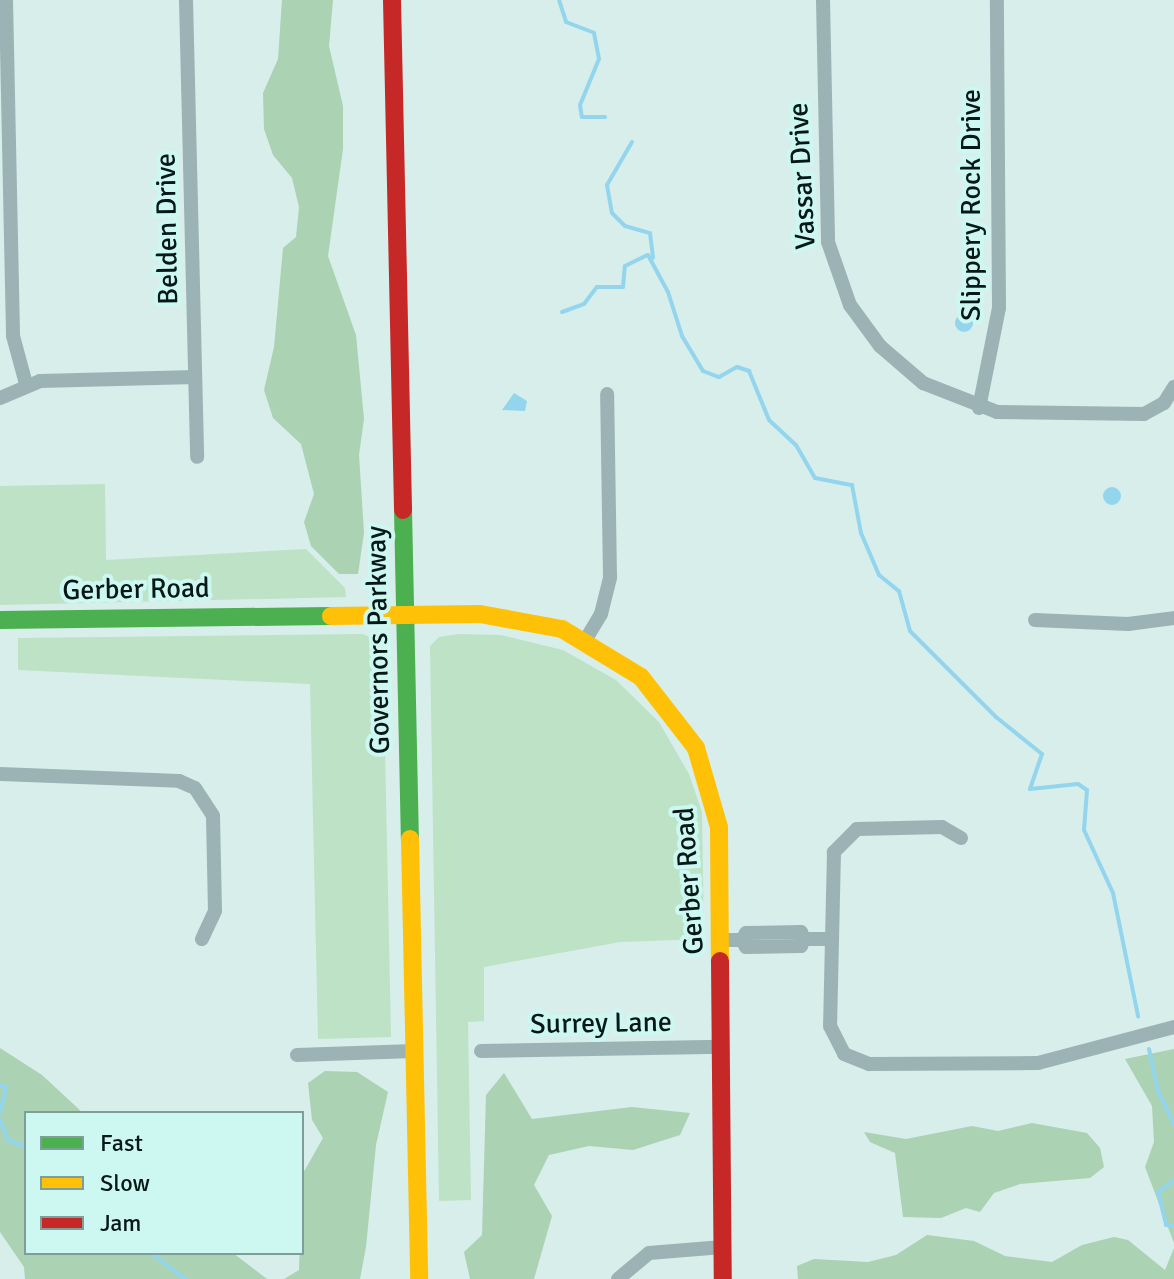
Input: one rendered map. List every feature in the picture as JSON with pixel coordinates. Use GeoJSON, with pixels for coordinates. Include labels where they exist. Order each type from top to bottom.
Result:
{"type":"FeatureCollection","features":[{"type":"Feature","properties":{"kind":"street"},"geometry":{"type":"LineString","coordinates":[[6,0],[13,336],[26,384]]}},
{"type":"Feature","properties":{"kind":"street","name":"Belden Drive"},"geometry":{"type":"LineString","coordinates":[[186,0],[197,457]]}},
{"type":"Feature","properties":{"kind":"street","name":"Governors Parkway"},"geometry":{"type":"LineString","coordinates":[[392,0],[419,1279]]}},
{"type":"Feature","properties":{"kind":"street","name":"Vassar Drive"},"geometry":{"type":"LineString","coordinates":[[823,0],[824,216],[839,281],[864,326],[903,368],[945,395],[979,408],[1049,416],[1144,414],[1164,403],[1174,387]]}},
{"type":"Feature","properties":{"kind":"street","name":"Slippery Rock Drive"},"geometry":{"type":"LineString","coordinates":[[979,408],[999,308],[997,0]]}},
{"type":"Feature","properties":{"kind":"street"},"geometry":{"type":"LineString","coordinates":[[0,398],[26,384],[195,377]]}},
{"type":"Feature","properties":{"kind":"street"},"geometry":{"type":"LineString","coordinates":[[586,639],[601,614],[610,577],[607,394]]}},
{"type":"Feature","properties":{"kind":"street","name":"Gerber Road"},"geometry":{"type":"LineString","coordinates":[[0,620],[405,615],[518,618],[586,639],[641,677],[696,748],[719,827],[723,1279]]}},
{"type":"Feature","properties":{"kind":"street"},"geometry":{"type":"LineString","coordinates":[[1035,620],[1128,624],[1174,618]]}},
{"type":"Feature","properties":{"kind":"street"},"geometry":{"type":"LineString","coordinates":[[0,774],[179,781],[195,788],[213,816],[215,911],[202,939]]}},
{"type":"Feature","properties":{"kind":"street"},"geometry":{"type":"LineString","coordinates":[[961,838],[942,827],[848,833],[834,852],[829,872],[830,1026],[844,1054],[869,1064],[1038,1063],[1174,1027]]}},
{"type":"Feature","properties":{"kind":"street"},"geometry":{"type":"LineString","coordinates":[[722,940],[742,940],[746,947],[801,946],[804,939],[829,939]]}},
{"type":"Feature","properties":{"kind":"street","name":"Surrey Lane"},"geometry":{"type":"LineString","coordinates":[[481,1051],[722,1047]]}},
{"type":"Feature","properties":{"kind":"street"},"geometry":{"type":"LineString","coordinates":[[297,1055],[414,1051]]}},
{"type":"Feature","properties":{"kind":"street"},"geometry":{"type":"LineString","coordinates":[[618,1279],[649,1253],[723,1247]]}},
{"type":"Feature","properties":{"kind":"green space"},"geometry":{"type":"Polygon","coordinates":[[[282,0],[333,0],[329,46],[343,106],[343,149],[328,256],[356,335],[364,419],[359,455],[364,533],[358,574],[339,574],[311,546],[304,522],[314,494],[301,444],[273,418],[264,390],[274,347],[283,248],[296,237],[299,207],[292,178],[273,155],[264,129],[263,93],[278,59],[282,0]]]}},
{"type":"Feature","properties":{"kind":"green space"},"geometry":{"type":"Polygon","coordinates":[[[105,484],[106,560],[306,549],[345,588],[346,597],[0,605],[0,486],[105,484]]]}},
{"type":"Feature","properties":{"kind":"green space"},"geometry":{"type":"Polygon","coordinates":[[[363,634],[376,640],[383,653],[391,1037],[318,1039],[310,684],[18,670],[18,638],[363,634]]]}},
{"type":"Feature","properties":{"kind":"green space"},"geometry":{"type":"Polygon","coordinates":[[[501,635],[563,650],[616,680],[659,722],[689,774],[702,812],[704,939],[620,942],[484,967],[484,1021],[468,1022],[471,1200],[439,1201],[430,646],[439,637],[501,635]]]}},
{"type":"Feature","properties":{"kind":"green space"},"geometry":{"type":"Polygon","coordinates":[[[0,1048],[42,1075],[81,1111],[24,1111],[24,1255],[236,1255],[267,1279],[25,1279],[24,1267],[0,1232],[0,1048]]]}},
{"type":"Feature","properties":{"kind":"green space"},"geometry":{"type":"Polygon","coordinates":[[[1174,1049],[1174,1243],[1145,1167],[1154,1142],[1152,1106],[1125,1059],[1174,1049]]]}},
{"type":"Feature","properties":{"kind":"green space"},"geometry":{"type":"Polygon","coordinates":[[[325,1071],[357,1072],[388,1092],[376,1145],[360,1279],[284,1279],[299,1270],[299,1255],[304,1255],[304,1171],[323,1138],[312,1120],[308,1083],[325,1071]]]}},
{"type":"Feature","properties":{"kind":"green space"},"geometry":{"type":"Polygon","coordinates":[[[504,1073],[532,1119],[632,1107],[690,1113],[680,1135],[633,1150],[589,1146],[549,1155],[534,1185],[552,1216],[534,1279],[470,1279],[464,1252],[482,1235],[486,1095],[504,1073]]]}},
{"type":"Feature","properties":{"kind":"green space"},"geometry":{"type":"Polygon","coordinates":[[[1032,1123],[1087,1133],[1100,1148],[1104,1167],[1090,1178],[1020,1184],[994,1193],[980,1212],[966,1208],[941,1218],[903,1217],[895,1153],[870,1142],[864,1132],[906,1139],[972,1126],[998,1131],[1032,1123]]]}},
{"type":"Feature","properties":{"kind":"green space"},"geometry":{"type":"Polygon","coordinates":[[[927,1235],[974,1241],[1005,1256],[1052,1262],[1082,1245],[1114,1237],[1128,1240],[1165,1270],[1174,1248],[1174,1279],[798,1279],[797,1266],[814,1259],[868,1262],[896,1255],[927,1235]]]}},
{"type":"Feature","properties":{"kind":"water"},"geometry":{"type":"Polygon","coordinates":[[[964,314],[973,323],[964,332],[955,323],[964,314]]]}},
{"type":"Feature","properties":{"kind":"water"},"geometry":{"type":"Polygon","coordinates":[[[514,393],[527,401],[525,411],[502,410],[514,393]]]}},
{"type":"Feature","properties":{"kind":"water"},"geometry":{"type":"Polygon","coordinates":[[[1108,487],[1116,487],[1121,496],[1119,503],[1108,505],[1103,500],[1103,492],[1108,487]]]}},
{"type":"Feature","properties":{"kind":"waterway"},"geometry":{"type":"LineString","coordinates":[[559,0],[566,22],[594,33],[599,59],[580,105],[582,117],[605,117]]}},
{"type":"Feature","properties":{"kind":"waterway"},"geometry":{"type":"LineString","coordinates":[[632,142],[607,185],[612,213],[625,226],[650,233],[653,258]]}},
{"type":"Feature","properties":{"kind":"waterway"},"geometry":{"type":"LineString","coordinates":[[562,312],[584,304],[597,287],[623,287],[625,266],[648,255],[668,292],[682,336],[703,371],[719,377],[737,367],[749,371],[769,420],[796,445],[815,478],[852,485],[861,533],[879,575],[899,591],[910,631],[996,717],[1042,754],[1030,789],[1078,784],[1087,790],[1084,830],[1113,893],[1138,1016]]}},
{"type":"Feature","properties":{"kind":"waterway"},"geometry":{"type":"LineString","coordinates":[[1149,1049],[1158,1091],[1174,1124]]}},
{"type":"Feature","properties":{"kind":"waterway"},"geometry":{"type":"LineString","coordinates":[[0,1085],[6,1087],[0,1112]]}},
{"type":"Feature","properties":{"kind":"waterway"},"geometry":{"type":"LineString","coordinates":[[0,1120],[8,1140],[24,1146]]}},
{"type":"Feature","properties":{"kind":"waterway"},"geometry":{"type":"LineString","coordinates":[[1174,1180],[1158,1192],[1166,1225],[1174,1226]]}},
{"type":"Feature","properties":{"kind":"waterway"},"geometry":{"type":"LineString","coordinates":[[154,1255],[185,1279]]}},
{"type":"Feature","properties":{"kind":"traffic: fast"},"geometry":{"type":"LineString","coordinates":[[403,510],[410,839]]}},
{"type":"Feature","properties":{"kind":"traffic: fast"},"geometry":{"type":"LineString","coordinates":[[0,620],[331,616]]}},
{"type":"Feature","properties":{"kind":"traffic: slow"},"geometry":{"type":"LineString","coordinates":[[331,616],[480,614],[562,629],[641,677],[696,748],[719,827],[720,961]]}},
{"type":"Feature","properties":{"kind":"traffic: slow"},"geometry":{"type":"LineString","coordinates":[[410,839],[419,1279]]}},
{"type":"Feature","properties":{"kind":"traffic: jam"},"geometry":{"type":"LineString","coordinates":[[392,0],[403,510]]}},
{"type":"Feature","properties":{"kind":"traffic: jam"},"geometry":{"type":"LineString","coordinates":[[720,961],[723,1279]]}}]}
